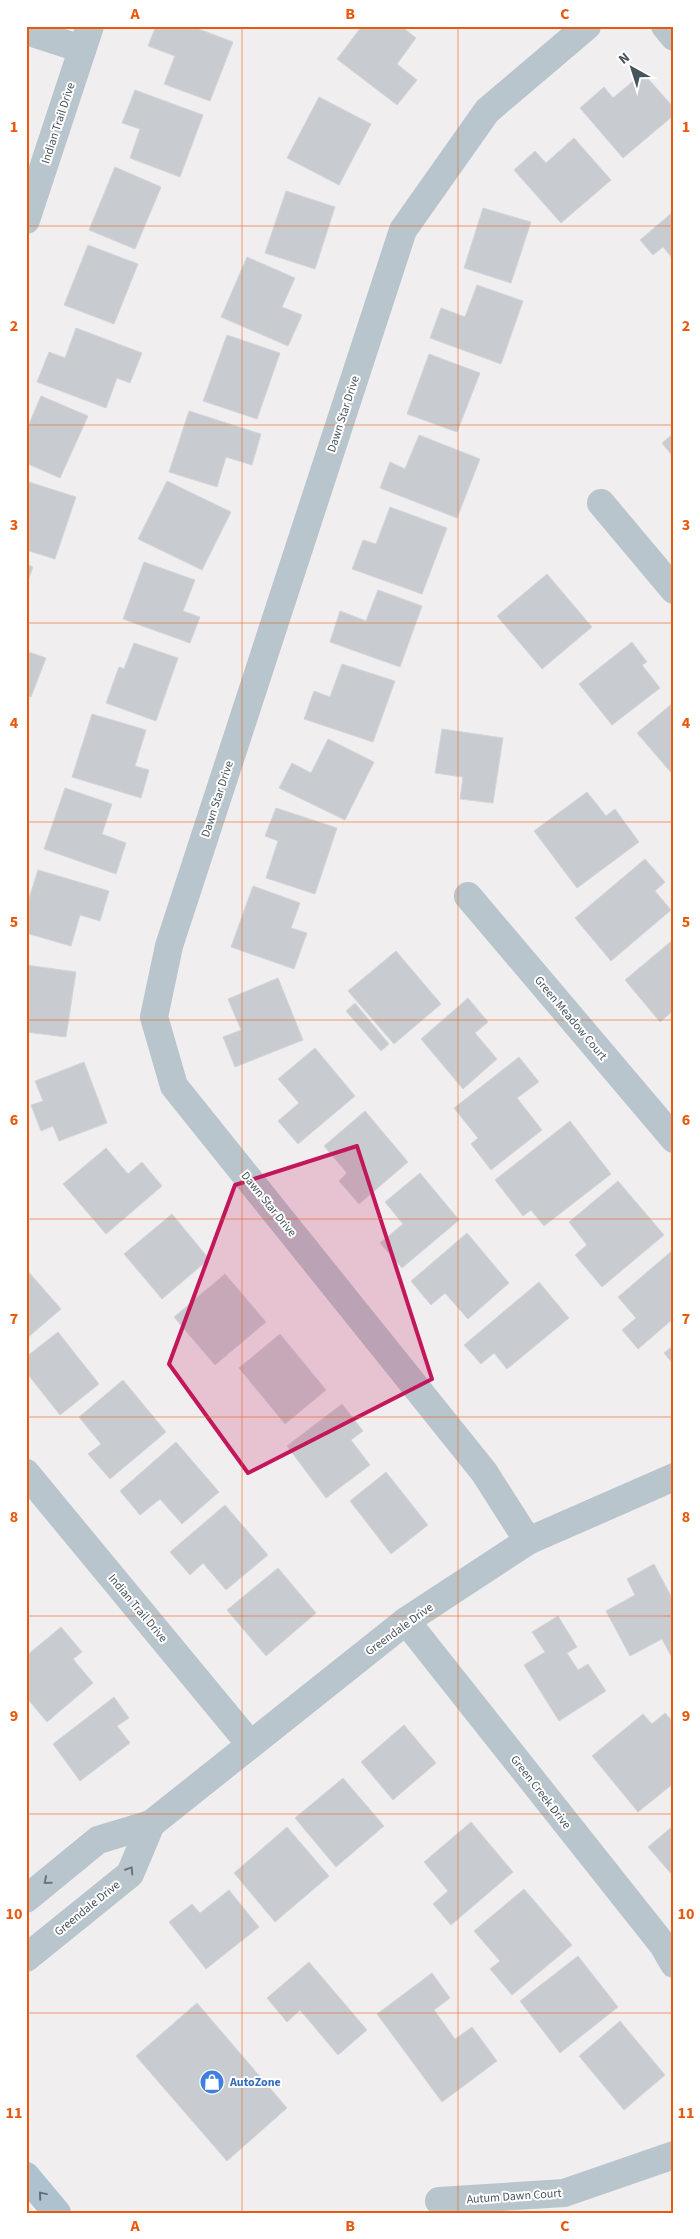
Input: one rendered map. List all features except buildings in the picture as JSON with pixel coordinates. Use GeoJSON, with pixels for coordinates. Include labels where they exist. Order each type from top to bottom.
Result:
{"type":"FeatureCollection","features":[{"type":"Feature","properties":{"kind":"main road"},"geometry":{"type":"LineString","coordinates":[[26,2176],[57,2213]]}},
{"type":"Feature","properties":{"kind":"street","name":"Dawn Star Drive"},"geometry":{"type":"LineString","coordinates":[[528,1541],[484,1472],[174,1086],[154,1017],[172,936],[402,230],[487,112],[587,26]]}},
{"type":"Feature","properties":{"kind":"street"},"geometry":{"type":"LineString","coordinates":[[665,26],[674,37]]}},
{"type":"Feature","properties":{"kind":"street"},"geometry":{"type":"LineString","coordinates":[[26,31],[86,38]]}},
{"type":"Feature","properties":{"kind":"street","name":"Indian Trail Drive"},"geometry":{"type":"LineString","coordinates":[[26,220],[86,38]]}},
{"type":"Feature","properties":{"kind":"street"},"geometry":{"type":"LineString","coordinates":[[601,503],[674,590]]}},
{"type":"Feature","properties":{"kind":"street","name":"Green Meadow Court"},"geometry":{"type":"LineString","coordinates":[[468,896],[674,1139]]}},
{"type":"Feature","properties":{"kind":"street","name":"Indian Trail Drive"},"geometry":{"type":"LineString","coordinates":[[26,1473],[250,1744]]}},
{"type":"Feature","properties":{"kind":"street","name":"Greendale Drive"},"geometry":{"type":"LineString","coordinates":[[26,1899],[98,1840],[151,1824],[406,1621],[528,1541],[674,1477]]}},
{"type":"Feature","properties":{"kind":"street","name":"Green Creek Drive"},"geometry":{"type":"LineString","coordinates":[[406,1621],[663,1945],[674,1964]]}},
{"type":"Feature","properties":{"kind":"street","name":"Greendale Drive"},"geometry":{"type":"LineString","coordinates":[[26,1958],[130,1874],[151,1824]]}},
{"type":"Feature","properties":{"kind":"street","name":"Autum Dawn Court"},"geometry":{"type":"LineString","coordinates":[[438,2201],[564,2193],[674,2155]]}},
{"type":"Feature","properties":{"kind":"highlighted area"},"geometry":{"type":"Polygon","coordinates":[[[357,1146],[432,1379],[248,1473],[169,1364],[235,1185],[357,1146]]]}},
{"type":"Feature","properties":{"kind":"place","name":"AutoZone"},"geometry":{"type":"Point","coordinates":[212,2082]}}]}
